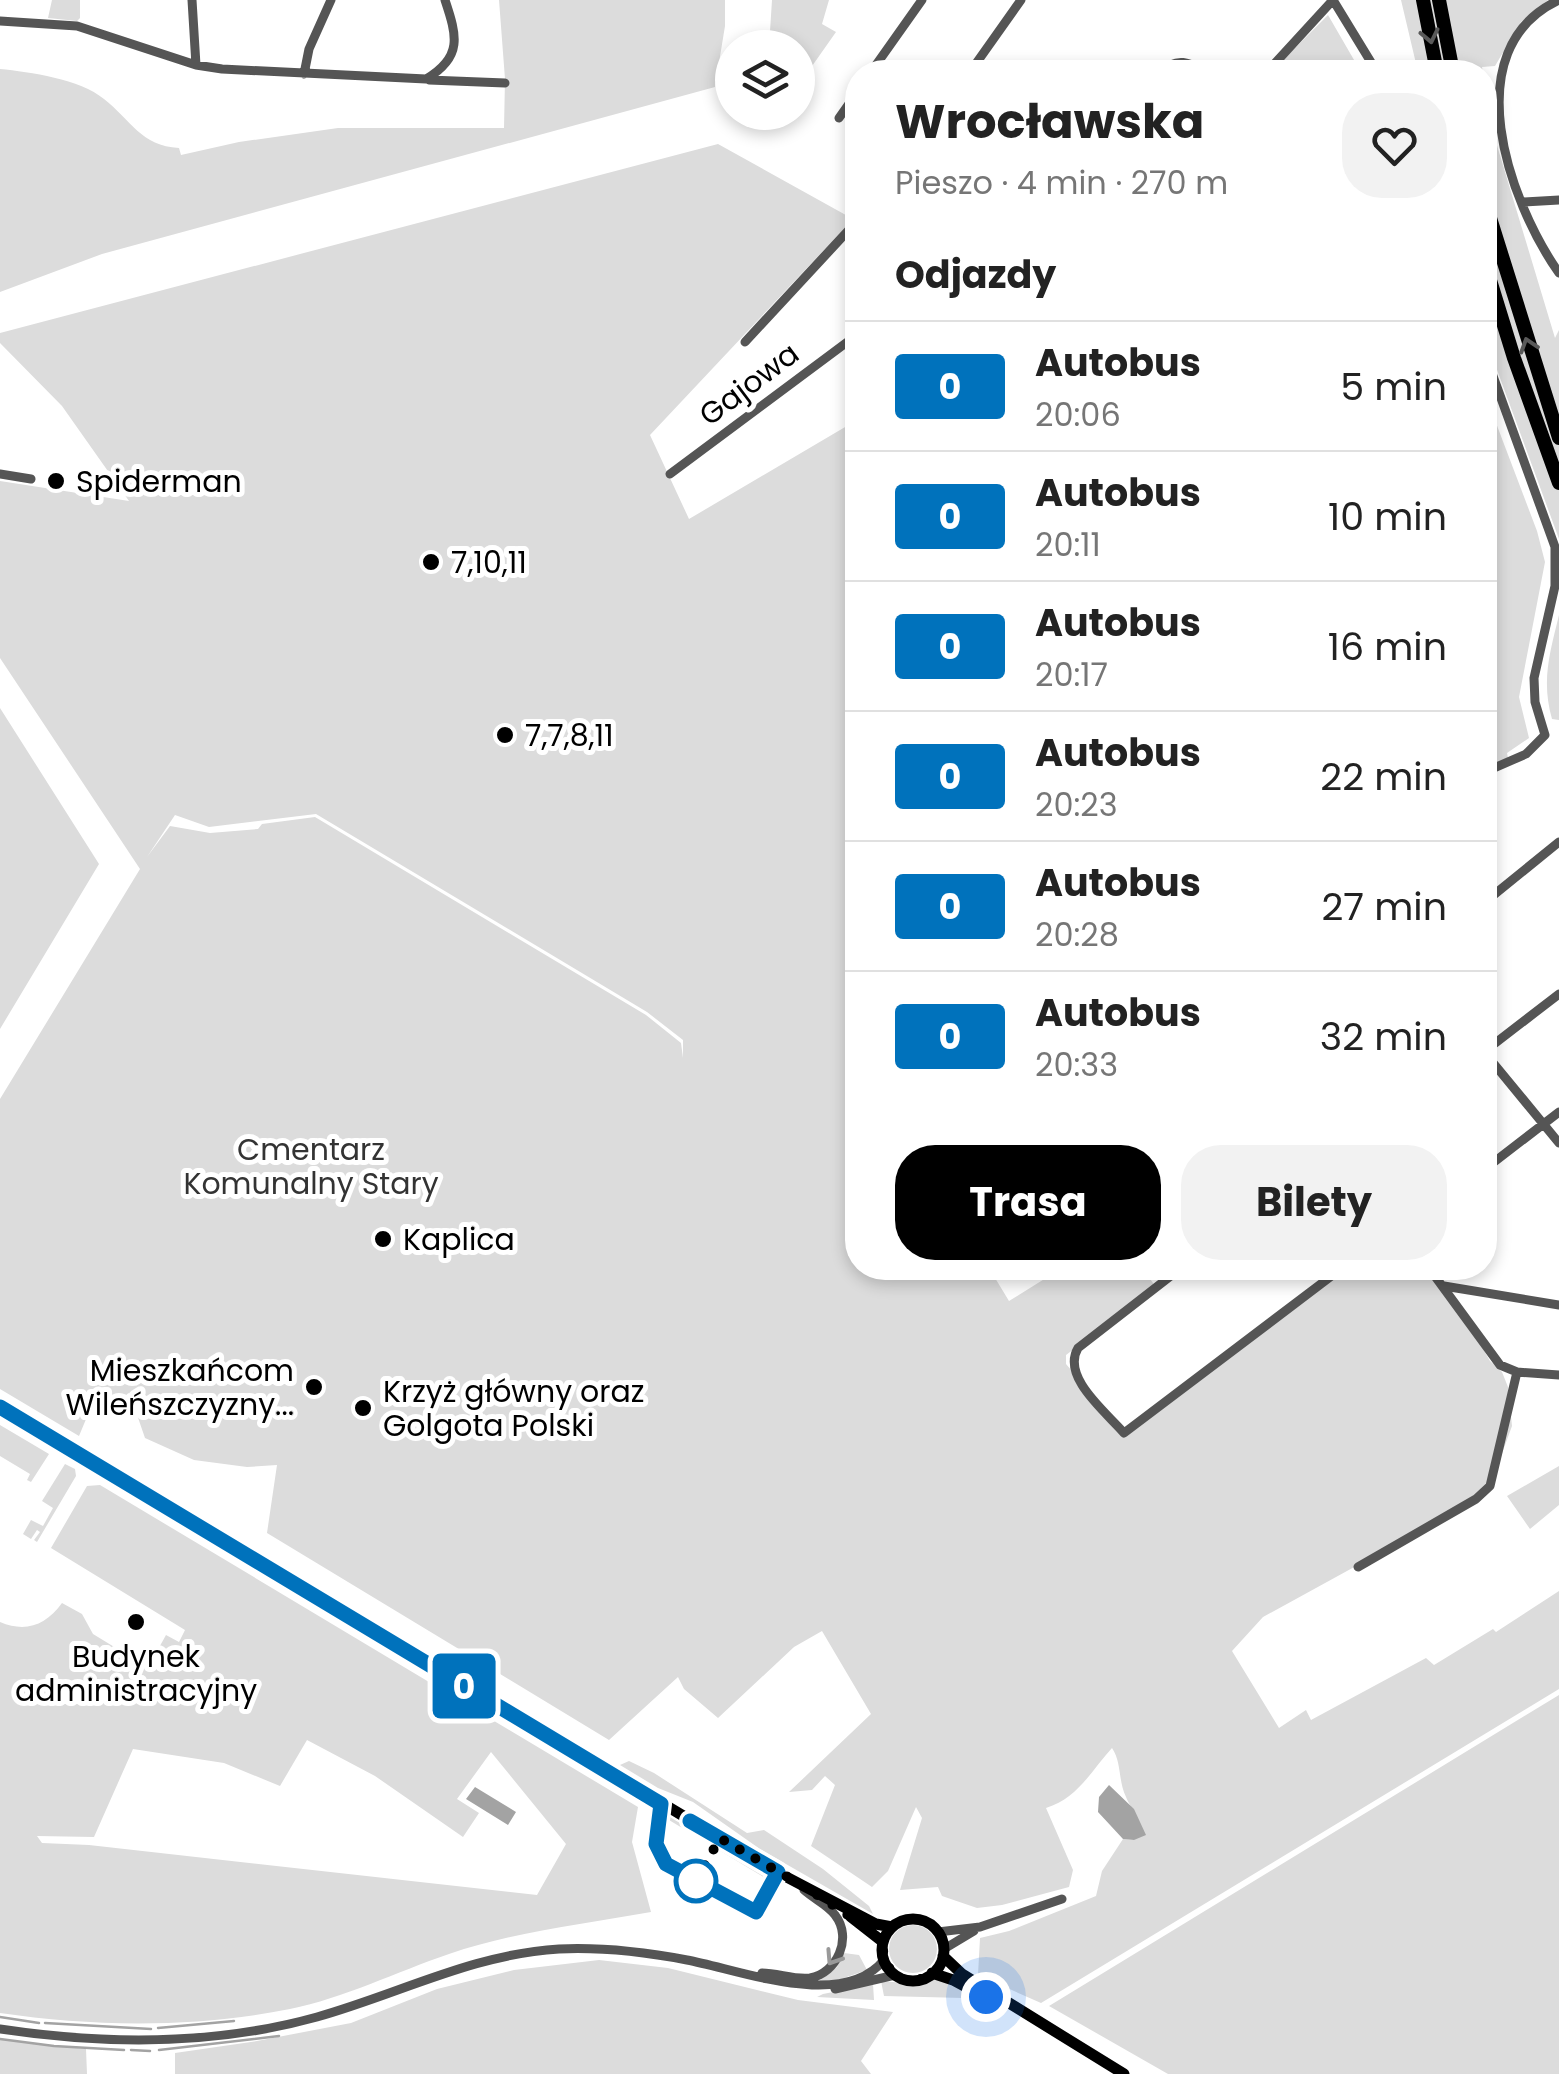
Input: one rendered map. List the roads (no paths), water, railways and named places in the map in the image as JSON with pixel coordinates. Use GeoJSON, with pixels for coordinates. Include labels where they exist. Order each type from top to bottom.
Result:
{"type":"FeatureCollection","features":[{"type":"Feature","properties":{"kind":"highway"},"geometry":{"type":"LineString","coordinates":[[1422,0],[1435,60]]}},
{"type":"Feature","properties":{"kind":"highway"},"geometry":{"type":"LineString","coordinates":[[1439,0],[1452,60]]}},
{"type":"Feature","properties":{"kind":"highway"},"geometry":{"type":"LineString","coordinates":[[1497,240],[1559,438]]}},
{"type":"Feature","properties":{"kind":"highway"},"geometry":{"type":"LineString","coordinates":[[1497,303],[1559,484]]}},
{"type":"Feature","properties":{"kind":"main road"},"geometry":{"type":"LineString","coordinates":[[0,1408],[799,1884],[876,1924],[892,1927],[917,1920],[938,1932],[943,1953],[954,1968],[1034,2021]]}},
{"type":"Feature","properties":{"kind":"main road"},"geometry":{"type":"LineString","coordinates":[[830,1901],[883,1942]]}},
{"type":"Feature","properties":{"kind":"main road"},"geometry":{"type":"LineString","coordinates":[[892,1927],[883,1942],[884,1960],[895,1975],[915,1980],[932,1974],[953,1980],[1034,2021],[1124,2074]]}},
{"type":"Feature","properties":{"kind":"main road"},"geometry":{"type":"LineString","coordinates":[[932,1974],[943,1953]]}},
{"type":"Feature","properties":{"kind":"street"},"geometry":{"type":"LineString","coordinates":[[192,0],[196,66]]}},
{"type":"Feature","properties":{"kind":"street"},"geometry":{"type":"LineString","coordinates":[[304,74],[309,50],[330,0]]}},
{"type":"Feature","properties":{"kind":"street"},"geometry":{"type":"LineString","coordinates":[[426,80],[448,64],[453,54],[455,32],[445,0]]}},
{"type":"Feature","properties":{"kind":"street"},"geometry":{"type":"LineString","coordinates":[[880,60],[922,0]]}},
{"type":"Feature","properties":{"kind":"street"},"geometry":{"type":"LineString","coordinates":[[978,60],[1020,0]]}},
{"type":"Feature","properties":{"kind":"street"},"geometry":{"type":"LineString","coordinates":[[1278,60],[1333,0],[1370,60]]}},
{"type":"Feature","properties":{"kind":"street"},"geometry":{"type":"LineString","coordinates":[[1559,0],[1519,34],[1500,76],[1498,114],[1522,202],[1542,247],[1559,272]]}},
{"type":"Feature","properties":{"kind":"street"},"geometry":{"type":"LineString","coordinates":[[0,21],[77,26],[196,66],[505,83]]}},
{"type":"Feature","properties":{"kind":"street"},"geometry":{"type":"LineString","coordinates":[[839,118],[845,109]]}},
{"type":"Feature","properties":{"kind":"street"},"geometry":{"type":"LineString","coordinates":[[1522,202],[1559,200]]}},
{"type":"Feature","properties":{"kind":"street","name":"Gajowa"},"geometry":{"type":"LineString","coordinates":[[745,342],[845,234]]}},
{"type":"Feature","properties":{"kind":"street","name":"Gajowa"},"geometry":{"type":"LineString","coordinates":[[670,474],[845,344]]}},
{"type":"Feature","properties":{"kind":"street"},"geometry":{"type":"LineString","coordinates":[[1497,387],[1554,546],[1555,586],[1534,678],[1535,702],[1545,735],[1532,750],[1497,766]]}},
{"type":"Feature","properties":{"kind":"street"},"geometry":{"type":"LineString","coordinates":[[0,474],[31,479]]}},
{"type":"Feature","properties":{"kind":"street"},"geometry":{"type":"LineString","coordinates":[[1497,892],[1559,842]]}},
{"type":"Feature","properties":{"kind":"street"},"geometry":{"type":"LineString","coordinates":[[1497,1043],[1559,994]]}},
{"type":"Feature","properties":{"kind":"street"},"geometry":{"type":"LineString","coordinates":[[1497,1067],[1559,1142]]}},
{"type":"Feature","properties":{"kind":"street"},"geometry":{"type":"LineString","coordinates":[[1497,1160],[1559,1112]]}},
{"type":"Feature","properties":{"kind":"street"},"geometry":{"type":"LineString","coordinates":[[1166,1280],[1078,1348],[1073,1362],[1074,1372],[1124,1432],[1326,1280]]}},
{"type":"Feature","properties":{"kind":"street"},"geometry":{"type":"LineString","coordinates":[[1439,1280],[1500,1365],[1517,1372],[1559,1375]]}},
{"type":"Feature","properties":{"kind":"street"},"geometry":{"type":"LineString","coordinates":[[1444,1286],[1559,1306]]}},
{"type":"Feature","properties":{"kind":"street"},"geometry":{"type":"LineString","coordinates":[[1358,1567],[1476,1499],[1490,1486],[1517,1372]]}},
{"type":"Feature","properties":{"kind":"street"},"geometry":{"type":"LineString","coordinates":[[747,1974],[808,1978],[820,1975],[834,1963],[843,1940],[838,1918],[799,1884]]}},
{"type":"Feature","properties":{"kind":"street"},"geometry":{"type":"LineString","coordinates":[[938,1932],[980,1927],[1062,1900]]}},
{"type":"Feature","properties":{"kind":"street"},"geometry":{"type":"LineString","coordinates":[[943,1953],[980,1927]]}},
{"type":"Feature","properties":{"kind":"street"},"geometry":{"type":"LineString","coordinates":[[0,2029],[113,2041],[223,2036],[316,2017],[471,1964],[553,1950],[620,1950],[728,1969],[799,1989],[828,1990],[895,1975]]}},
{"type":"Feature","properties":{"kind":"street"},"geometry":{"type":"LineString","coordinates":[[768,1979],[807,1985],[839,1983],[872,1971],[884,1960]]}},
{"type":"Feature","properties":{"kind":"waterway"},"geometry":{"type":"LineString","coordinates":[[0,2017],[39,2023]]}},
{"type":"Feature","properties":{"kind":"waterway"},"geometry":{"type":"LineString","coordinates":[[158,2028],[234,2021]]}},
{"type":"Feature","properties":{"kind":"waterway"},"geometry":{"type":"LineString","coordinates":[[45,2023],[151,2029]]}},
{"type":"Feature","properties":{"kind":"waterway"},"geometry":{"type":"LineString","coordinates":[[159,2050],[279,2036]]}},
{"type":"Feature","properties":{"kind":"waterway"},"geometry":{"type":"LineString","coordinates":[[0,2039],[124,2050]]}},
{"type":"Feature","properties":{"kind":"waterway"},"geometry":{"type":"LineString","coordinates":[[131,2050],[150,2051]]}},
{"type":"Feature","properties":{"kind":"place","name":"Spiderman"},"geometry":{"type":"Point","coordinates":[56,481]}},
{"type":"Feature","properties":{"kind":"place","name":"7,10,11"},"geometry":{"type":"Point","coordinates":[431,562]}},
{"type":"Feature","properties":{"kind":"place","name":"7,7,8,11"},"geometry":{"type":"Point","coordinates":[505,735]}},
{"type":"Feature","properties":{"kind":"place","name":"Kaplica"},"geometry":{"type":"Point","coordinates":[383,1239]}},
{"type":"Feature","properties":{"kind":"place","name":"Mieszkańcom Wileńszczyzny..."},"geometry":{"type":"Point","coordinates":[314,1387]}},
{"type":"Feature","properties":{"kind":"place","name":"Krzyż główny oraz Golgota Polski"},"geometry":{"type":"Point","coordinates":[363,1408]}},
{"type":"Feature","properties":{"kind":"place","name":"Budynek administracyjny"},"geometry":{"type":"Point","coordinates":[136,1622]}},
{"type":"Feature","properties":{"kind":"park label","name":"Cmentarz Komunalny Stary"},"geometry":{"type":"Point","coordinates":[311,1166]}}]}
